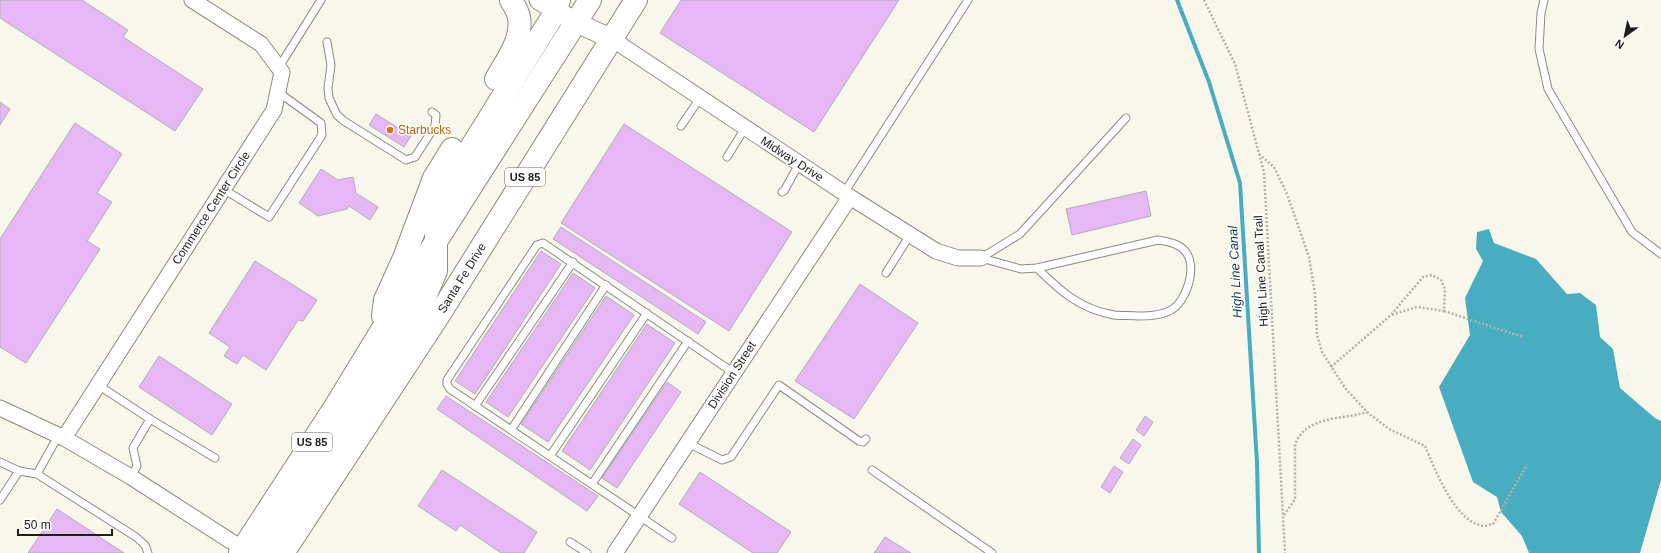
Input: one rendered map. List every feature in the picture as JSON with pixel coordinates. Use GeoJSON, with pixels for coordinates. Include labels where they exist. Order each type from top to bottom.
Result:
{"type":"FeatureCollection","features":[{"type":"Feature","properties":{"kind":"highway"},"geometry":{"type":"LineString","coordinates":[[382,331],[385,300],[404,258],[434,178],[510,56],[519,33],[519,17],[511,0]]}},
{"type":"Feature","properties":{"kind":"highway","name":"Santa Fe Drive"},"geometry":{"type":"LineString","coordinates":[[283,553],[439,315],[636,0]]}},
{"type":"Feature","properties":{"kind":"highway"},"geometry":{"type":"LineString","coordinates":[[249,552],[424,299],[436,271],[436,227],[443,199],[452,178],[551,4]]}},
{"type":"Feature","properties":{"kind":"highway","name":"US 85"},"geometry":{"type":"LineString","coordinates":[[249,552],[435,243],[582,7]]}},
{"type":"Feature","properties":{"kind":"street"},"geometry":{"type":"LineString","coordinates":[[192,0],[262,44],[278,67]]}},
{"type":"Feature","properties":{"kind":"street"},"geometry":{"type":"LineString","coordinates":[[551,4],[582,7],[612,39]]}},
{"type":"Feature","properties":{"kind":"street","name":"Midway Drive"},"geometry":{"type":"LineString","coordinates":[[612,39],[799,164],[936,251],[958,258],[981,258]]}},
{"type":"Feature","properties":{"kind":"street","name":"Commerce Center Circle"},"geometry":{"type":"LineString","coordinates":[[61,437],[98,385],[274,110],[282,72],[278,67]]}},
{"type":"Feature","properties":{"kind":"street","name":"Division Street"},"geometry":{"type":"LineString","coordinates":[[615,553],[688,443],[847,195]]}},
{"type":"Feature","properties":{"kind":"street"},"geometry":{"type":"LineString","coordinates":[[0,408],[61,437],[130,477],[249,552]]}},
{"type":"Feature","properties":{"kind":"lane"},"geometry":{"type":"LineString","coordinates":[[278,67],[321,0]]}},
{"type":"Feature","properties":{"kind":"lane"},"geometry":{"type":"LineString","coordinates":[[847,195],[968,0]]}},
{"type":"Feature","properties":{"kind":"lane"},"geometry":{"type":"LineString","coordinates":[[1544,0],[1541,13],[1538,49],[1548,89],[1632,232],[1661,254]]}},
{"type":"Feature","properties":{"kind":"lane"},"geometry":{"type":"LineString","coordinates":[[328,42],[330,65],[328,88],[329,98],[333,108],[344,121],[406,160],[416,156],[435,126],[437,120],[436,115],[432,112]]}},
{"type":"Feature","properties":{"kind":"lane"},"geometry":{"type":"LineString","coordinates":[[223,189],[269,217],[322,136],[321,123],[278,92]]}},
{"type":"Feature","properties":{"kind":"lane"},"geometry":{"type":"LineString","coordinates":[[681,126],[700,98]]}},
{"type":"Feature","properties":{"kind":"lane"},"geometry":{"type":"LineString","coordinates":[[981,258],[1020,234],[1126,118]]}},
{"type":"Feature","properties":{"kind":"lane"},"geometry":{"type":"LineString","coordinates":[[727,156],[745,128]]}},
{"type":"Feature","properties":{"kind":"lane"},"geometry":{"type":"LineString","coordinates":[[782,192],[799,164]]}},
{"type":"Feature","properties":{"kind":"lane"},"geometry":{"type":"LineString","coordinates":[[886,273],[910,235]]}},
{"type":"Feature","properties":{"kind":"lane"},"geometry":{"type":"LineString","coordinates":[[981,258],[1021,269],[1037,268],[1158,240],[1177,244],[1186,252],[1190,263],[1190,283],[1182,300],[1171,311],[1148,316],[1114,315],[1080,305],[1059,290],[1037,268]]}},
{"type":"Feature","properties":{"kind":"lane"},"geometry":{"type":"LineString","coordinates":[[672,538],[450,389],[447,384],[447,380],[537,245],[540,243],[546,244],[734,372]]}},
{"type":"Feature","properties":{"kind":"lane"},"geometry":{"type":"LineString","coordinates":[[475,406],[573,262]]}},
{"type":"Feature","properties":{"kind":"lane"},"geometry":{"type":"LineString","coordinates":[[511,430],[606,285]]}},
{"type":"Feature","properties":{"kind":"lane"},"geometry":{"type":"LineString","coordinates":[[550,456],[647,313]]}},
{"type":"Feature","properties":{"kind":"lane"},"geometry":{"type":"LineString","coordinates":[[592,484],[688,341]]}},
{"type":"Feature","properties":{"kind":"lane"},"geometry":{"type":"LineString","coordinates":[[98,385],[150,419],[215,458]]}},
{"type":"Feature","properties":{"kind":"lane"},"geometry":{"type":"LineString","coordinates":[[688,443],[722,460],[731,457],[779,385],[859,441],[863,442],[866,439]]}},
{"type":"Feature","properties":{"kind":"lane"},"geometry":{"type":"LineString","coordinates":[[130,477],[137,466],[133,448],[150,419]]}},
{"type":"Feature","properties":{"kind":"lane"},"geometry":{"type":"LineString","coordinates":[[37,474],[61,437]]}},
{"type":"Feature","properties":{"kind":"lane"},"geometry":{"type":"LineString","coordinates":[[0,462],[18,471],[37,474],[136,537],[145,545],[148,553]]}},
{"type":"Feature","properties":{"kind":"lane"},"geometry":{"type":"LineString","coordinates":[[872,470],[992,553]]}},
{"type":"Feature","properties":{"kind":"lane"},"geometry":{"type":"LineString","coordinates":[[0,500],[18,471]]}},
{"type":"Feature","properties":{"kind":"lane"},"geometry":{"type":"LineString","coordinates":[[570,542],[587,553]]}},
{"type":"Feature","properties":{"kind":"path","name":"High Line Canal Trail"},"geometry":{"type":"LineString","coordinates":[[1204,0],[1235,64],[1264,172],[1285,553]]}},
{"type":"Feature","properties":{"kind":"path"},"geometry":{"type":"LineString","coordinates":[[1259,154],[1274,168],[1287,194],[1307,250],[1315,294],[1317,335],[1322,352],[1345,388],[1367,412],[1389,429],[1425,446],[1442,485],[1460,511],[1473,522],[1484,526],[1493,524],[1527,465]]}},
{"type":"Feature","properties":{"kind":"path"},"geometry":{"type":"LineString","coordinates":[[1331,367],[1391,314],[1423,277],[1432,275],[1441,280],[1445,289],[1444,310]]}},
{"type":"Feature","properties":{"kind":"path"},"geometry":{"type":"LineString","coordinates":[[1391,314],[1417,307],[1444,310],[1523,337]]}},
{"type":"Feature","properties":{"kind":"path"},"geometry":{"type":"LineString","coordinates":[[1283,516],[1295,499],[1296,444],[1299,436],[1322,421],[1338,416],[1355,416],[1367,412]]}},
{"type":"Feature","properties":{"kind":"water"},"geometry":{"type":"Polygon","coordinates":[[[1489,229],[1494,243],[1536,259],[1567,294],[1580,293],[1596,305],[1600,337],[1613,349],[1620,388],[1655,418],[1661,421],[1661,480],[1640,553],[1529,553],[1522,536],[1501,512],[1497,497],[1473,482],[1439,387],[1470,335],[1465,298],[1483,261],[1476,249],[1477,232],[1489,229]]]}},
{"type":"Feature","properties":{"kind":"building"},"geometry":{"type":"Polygon","coordinates":[[[0,0],[82,0],[128,30],[123,37],[203,89],[175,131],[0,18],[0,0]]]}},
{"type":"Feature","properties":{"kind":"building"},"geometry":{"type":"Polygon","coordinates":[[[681,0],[899,0],[814,132],[660,33],[681,0]]]}},
{"type":"Feature","properties":{"kind":"building"},"geometry":{"type":"Polygon","coordinates":[[[0,102],[10,109],[0,125],[0,102]]]}},
{"type":"Feature","properties":{"kind":"building","name":"Starbucks"},"geometry":{"type":"Polygon","coordinates":[[[376,114],[411,136],[404,147],[369,125],[376,114]]]}},
{"type":"Feature","properties":{"kind":"building"},"geometry":{"type":"Polygon","coordinates":[[[75,123],[122,154],[97,193],[112,202],[87,241],[100,249],[26,363],[0,347],[0,239],[75,123]]]}},
{"type":"Feature","properties":{"kind":"building"},"geometry":{"type":"Polygon","coordinates":[[[624,124],[792,232],[729,331],[561,223],[624,124]]]}},
{"type":"Feature","properties":{"kind":"building"},"geometry":{"type":"Polygon","coordinates":[[[321,169],[338,180],[353,177],[356,193],[378,207],[370,220],[349,206],[347,209],[318,216],[299,203],[321,169]]]}},
{"type":"Feature","properties":{"kind":"building"},"geometry":{"type":"Polygon","coordinates":[[[1146,191],[1151,216],[1072,235],[1066,209],[1146,191]]]}},
{"type":"Feature","properties":{"kind":"building"},"geometry":{"type":"Polygon","coordinates":[[[561,227],[706,322],[698,334],[553,239],[561,227]]]}},
{"type":"Feature","properties":{"kind":"building"},"geometry":{"type":"Polygon","coordinates":[[[541,251],[561,264],[475,394],[455,381],[541,251]]]}},
{"type":"Feature","properties":{"kind":"building"},"geometry":{"type":"Polygon","coordinates":[[[255,261],[317,300],[303,321],[298,320],[266,370],[243,355],[237,364],[224,356],[230,347],[209,333],[255,261]]]}},
{"type":"Feature","properties":{"kind":"building"},"geometry":{"type":"Polygon","coordinates":[[[573,273],[595,288],[508,417],[486,402],[573,273]]]}},
{"type":"Feature","properties":{"kind":"building"},"geometry":{"type":"Polygon","coordinates":[[[860,284],[918,323],[854,419],[795,381],[860,284]]]}},
{"type":"Feature","properties":{"kind":"building"},"geometry":{"type":"Polygon","coordinates":[[[606,296],[634,315],[548,442],[521,424],[606,296]]]}},
{"type":"Feature","properties":{"kind":"building"},"geometry":{"type":"Polygon","coordinates":[[[647,324],[675,343],[590,470],[562,451],[647,324]]]}},
{"type":"Feature","properties":{"kind":"building"},"geometry":{"type":"Polygon","coordinates":[[[159,356],[232,404],[212,435],[139,387],[159,356]]]}},
{"type":"Feature","properties":{"kind":"building"},"geometry":{"type":"Polygon","coordinates":[[[667,382],[681,392],[617,488],[602,478],[667,382]]]}},
{"type":"Feature","properties":{"kind":"building"},"geometry":{"type":"Polygon","coordinates":[[[446,396],[598,496],[587,511],[437,409],[446,396]]]}},
{"type":"Feature","properties":{"kind":"building"},"geometry":{"type":"Polygon","coordinates":[[[1145,416],[1153,422],[1144,436],[1136,430],[1145,416]]]}},
{"type":"Feature","properties":{"kind":"building"},"geometry":{"type":"Polygon","coordinates":[[[1133,439],[1141,445],[1129,464],[1120,458],[1133,439]]]}},
{"type":"Feature","properties":{"kind":"building"},"geometry":{"type":"Polygon","coordinates":[[[1114,466],[1123,472],[1110,493],[1101,487],[1114,466]]]}},
{"type":"Feature","properties":{"kind":"building"},"geometry":{"type":"Polygon","coordinates":[[[442,470],[537,532],[524,553],[501,553],[460,525],[456,531],[418,506],[442,470]]]}},
{"type":"Feature","properties":{"kind":"building"},"geometry":{"type":"Polygon","coordinates":[[[700,472],[791,532],[777,553],[753,553],[679,504],[700,472]]]}},
{"type":"Feature","properties":{"kind":"building"},"geometry":{"type":"Polygon","coordinates":[[[57,509],[124,553],[28,553],[57,509]]]}},
{"type":"Feature","properties":{"kind":"building"},"geometry":{"type":"Polygon","coordinates":[[[885,537],[911,553],[874,553],[885,537]]]}},
{"type":"Feature","properties":{"kind":"waterway","name":"High Line Canal"},"geometry":{"type":"LineString","coordinates":[[1177,0],[1209,82],[1240,183],[1257,463],[1259,553]]}},
{"type":"Feature","properties":{"kind":"place","name":"Starbucks"},"geometry":{"type":"Point","coordinates":[390,130]}}]}
